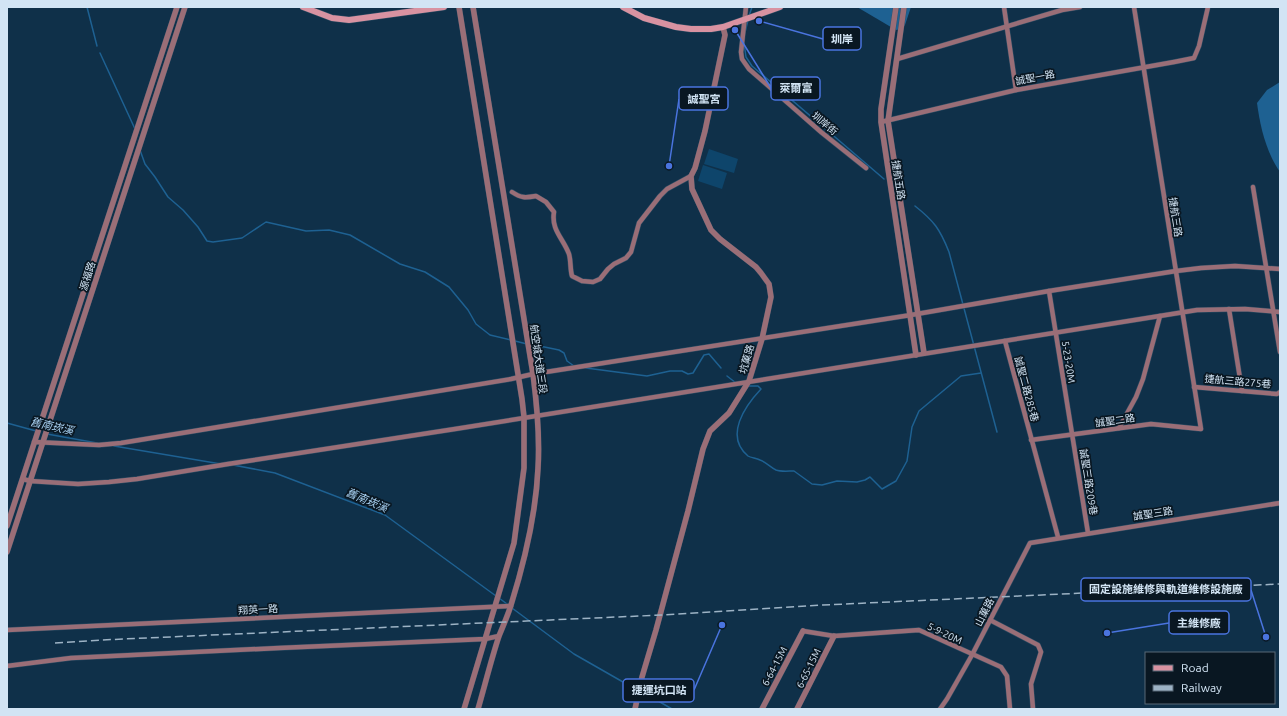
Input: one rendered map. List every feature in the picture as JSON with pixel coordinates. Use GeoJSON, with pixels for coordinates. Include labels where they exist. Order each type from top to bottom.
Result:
{"type":"FeatureCollection","features":[{"type":"Feature","properties":{"kind":"main road"},"geometry":{"type":"LineString","coordinates":[[303,7],[332,18],[349,20],[444,7]]}},
{"type":"Feature","properties":{"kind":"main road"},"geometry":{"type":"LineString","coordinates":[[623,7],[644,18],[676,27],[691,29],[711,29],[723,27],[780,7]]}},
{"type":"Feature","properties":{"kind":"street","name":"源福路"},"geometry":{"type":"LineString","coordinates":[[7,526],[177,7]]}},
{"type":"Feature","properties":{"kind":"street","name":"源福路"},"geometry":{"type":"LineString","coordinates":[[7,552],[185,7]]}},
{"type":"Feature","properties":{"kind":"street"},"geometry":{"type":"LineString","coordinates":[[459,7],[519,377],[524,417],[524,468],[514,543],[464,709]]}},
{"type":"Feature","properties":{"kind":"street","name":"航空城大道三段"},"geometry":{"type":"LineString","coordinates":[[473,7],[533,374],[539,436],[538,469],[530,530],[511,606],[499,636],[478,709]]}},
{"type":"Feature","properties":{"kind":"street","name":"圳岸街"},"geometry":{"type":"LineString","coordinates":[[746,7],[746,18],[741,52],[742,59],[749,69],[820,132],[866,168]]}},
{"type":"Feature","properties":{"kind":"street","name":"捷航五路"},"geometry":{"type":"LineString","coordinates":[[896,7],[881,109],[881,122],[916,355]]}},
{"type":"Feature","properties":{"kind":"street","name":"捷航五路"},"geometry":{"type":"LineString","coordinates":[[904,7],[888,121],[924,353]]}},
{"type":"Feature","properties":{"kind":"street"},"geometry":{"type":"LineString","coordinates":[[1004,7],[1016,90]]}},
{"type":"Feature","properties":{"kind":"street"},"geometry":{"type":"LineString","coordinates":[[897,59],[1007,28],[1062,10],[1080,7]]}},
{"type":"Feature","properties":{"kind":"street","name":"捷航三路"},"geometry":{"type":"LineString","coordinates":[[1134,7],[1201,429]]}},
{"type":"Feature","properties":{"kind":"street","name":"誠聖一路"},"geometry":{"type":"LineString","coordinates":[[881,122],[1016,90],[1194,58],[1199,46],[1208,7]]}},
{"type":"Feature","properties":{"kind":"street"},"geometry":{"type":"LineString","coordinates":[[512,192],[518,196],[526,198],[536,196],[546,202],[554,212],[554,228],[563,240],[570,256],[572,276],[582,281],[593,282],[600,279],[608,269],[626,258],[631,252],[639,223],[660,196],[667,189],[691,176],[695,168],[705,131],[726,35],[723,27]]}},
{"type":"Feature","properties":{"kind":"street","name":"坑菓路"},"geometry":{"type":"LineString","coordinates":[[635,709],[703,449],[710,431],[729,413],[749,381],[762,338],[771,297],[769,284],[756,267],[720,239],[711,230],[692,188],[691,176]]}},
{"type":"Feature","properties":{"kind":"street"},"geometry":{"type":"LineString","coordinates":[[1253,187],[1280,352]]}},
{"type":"Feature","properties":{"kind":"street"},"geometry":{"type":"LineString","coordinates":[[34,442],[99,445],[122,442],[533,374],[918,314],[1176,271],[1235,266],[1280,269]]}},
{"type":"Feature","properties":{"kind":"street","name":"5-23-20M"},"geometry":{"type":"LineString","coordinates":[[1049,291],[1072,435]]}},
{"type":"Feature","properties":{"kind":"street"},"geometry":{"type":"LineString","coordinates":[[1229,309],[1242,391]]}},
{"type":"Feature","properties":{"kind":"street"},"geometry":{"type":"LineString","coordinates":[[22,479],[30,481],[78,484],[137,479],[1182,312],[1197,310],[1245,309],[1280,312]]}},
{"type":"Feature","properties":{"kind":"street"},"geometry":{"type":"LineString","coordinates":[[1119,428],[1136,397],[1143,380],[1160,316]]}},
{"type":"Feature","properties":{"kind":"street","name":"誠聖二路285巷"},"geometry":{"type":"LineString","coordinates":[[1005,341],[1058,537]]}},
{"type":"Feature","properties":{"kind":"street","name":"捷航三路275巷"},"geometry":{"type":"LineString","coordinates":[[1194,387],[1277,394],[1280,392]]}},
{"type":"Feature","properties":{"kind":"street","name":"誠聖二路"},"geometry":{"type":"LineString","coordinates":[[1031,440],[1151,424],[1201,429]]}},
{"type":"Feature","properties":{"kind":"street","name":"誠聖三路209巷"},"geometry":{"type":"LineString","coordinates":[[1072,435],[1088,533]]}},
{"type":"Feature","properties":{"kind":"street","name":"誠聖三路"},"geometry":{"type":"LineString","coordinates":[[1030,543],[1058,537],[1280,503]]}},
{"type":"Feature","properties":{"kind":"street","name":"山菓路"},"geometry":{"type":"LineString","coordinates":[[940,709],[972,655],[1030,543]]}},
{"type":"Feature","properties":{"kind":"street","name":"翔英一路"},"geometry":{"type":"LineString","coordinates":[[7,630],[495,608],[511,606]]}},
{"type":"Feature","properties":{"kind":"street"},"geometry":{"type":"LineString","coordinates":[[990,620],[1038,645],[1041,652],[1031,684],[1032,709]]}},
{"type":"Feature","properties":{"kind":"street","name":"5-9-20M"},"geometry":{"type":"LineString","coordinates":[[803,631],[834,636],[919,630],[1001,668],[1007,676],[1010,709]]}},
{"type":"Feature","properties":{"kind":"street","name":"6-64-15M"},"geometry":{"type":"LineString","coordinates":[[762,709],[803,631]]}},
{"type":"Feature","properties":{"kind":"street"},"geometry":{"type":"LineString","coordinates":[[7,666],[71,658],[485,639],[499,636]]}},
{"type":"Feature","properties":{"kind":"street","name":"6-65-15M"},"geometry":{"type":"LineString","coordinates":[[797,709],[834,636]]}},
{"type":"Feature","properties":{"kind":"shaded area"},"geometry":{"type":"Polygon","coordinates":[[[857,7],[911,7],[905,25],[902,29],[896,30],[857,7]]]}},
{"type":"Feature","properties":{"kind":"shaded area"},"geometry":{"type":"Polygon","coordinates":[[[1280,82],[1280,172],[1264,139],[1257,103],[1267,90],[1280,82]]]}},
{"type":"Feature","properties":{"kind":"shaded area"},"geometry":{"type":"Polygon","coordinates":[[[709,149],[738,159],[734,173],[704,164],[709,149]]]}},
{"type":"Feature","properties":{"kind":"shaded area"},"geometry":{"type":"Polygon","coordinates":[[[703,165],[727,173],[722,189],[698,181],[703,165]]]}},
{"type":"Feature","properties":{"kind":"waterway"},"geometry":{"type":"LineString","coordinates":[[87,7],[97,46]]}},
{"type":"Feature","properties":{"kind":"waterway"},"geometry":{"type":"LineString","coordinates":[[749,16],[752,7]]}},
{"type":"Feature","properties":{"kind":"waterway"},"geometry":{"type":"LineString","coordinates":[[745,32],[748,20]]}},
{"type":"Feature","properties":{"kind":"waterway"},"geometry":{"type":"LineString","coordinates":[[744,43],[746,57],[752,66],[884,179]]}},
{"type":"Feature","properties":{"kind":"waterway"},"geometry":{"type":"LineString","coordinates":[[100,53],[135,129]]}},
{"type":"Feature","properties":{"kind":"waterway"},"geometry":{"type":"LineString","coordinates":[[140,150],[145,164],[168,197],[183,210],[198,227],[207,241],[213,242],[242,238],[266,222],[306,231],[329,230],[350,235],[400,264],[425,272],[449,287],[468,310],[476,324],[490,335],[511,340]]}},
{"type":"Feature","properties":{"kind":"waterway"},"geometry":{"type":"LineString","coordinates":[[915,206],[936,226],[943,237],[949,252],[997,432]]}},
{"type":"Feature","properties":{"kind":"waterway"},"geometry":{"type":"LineString","coordinates":[[515,341],[527,344]]}},
{"type":"Feature","properties":{"kind":"waterway"},"geometry":{"type":"LineString","coordinates":[[530,344],[559,350],[564,353],[567,361],[574,366]]}},
{"type":"Feature","properties":{"kind":"waterway"},"geometry":{"type":"LineString","coordinates":[[586,368],[647,376],[670,371],[682,371],[688,374],[693,373],[704,355],[709,354],[721,368]]}},
{"type":"Feature","properties":{"kind":"waterway"},"geometry":{"type":"LineString","coordinates":[[749,386],[758,386],[761,389],[744,412],[737,430],[741,448],[748,456],[762,461],[776,470],[794,471],[812,484],[822,485],[837,481],[857,482],[870,477],[882,489],[896,481],[907,461],[912,427],[919,411],[961,376],[981,373]]}},
{"type":"Feature","properties":{"kind":"waterway"},"geometry":{"type":"LineString","coordinates":[[727,376],[736,383]]}},
{"type":"Feature","properties":{"kind":"waterway","name":"舊南崁溪"},"geometry":{"type":"LineString","coordinates":[[7,423],[36,431]]}},
{"type":"Feature","properties":{"kind":"waterway","name":"舊南崁溪"},"geometry":{"type":"LineString","coordinates":[[47,434],[97,443]]}},
{"type":"Feature","properties":{"kind":"waterway","name":"舊南崁溪"},"geometry":{"type":"LineString","coordinates":[[114,446],[221,464]]}},
{"type":"Feature","properties":{"kind":"waterway","name":"舊南崁溪"},"geometry":{"type":"LineString","coordinates":[[233,465],[275,473],[385,515],[496,596]]}},
{"type":"Feature","properties":{"kind":"waterway","name":"舊南崁溪"},"geometry":{"type":"LineString","coordinates":[[499,598],[507,604]]}},
{"type":"Feature","properties":{"kind":"waterway","name":"舊南崁溪"},"geometry":{"type":"LineString","coordinates":[[512,608],[574,654],[637,690]]}},
{"type":"Feature","properties":{"kind":"waterway","name":"舊南崁溪"},"geometry":{"type":"LineString","coordinates":[[641,691],[672,709]]}},
{"type":"Feature","properties":{"kind":"railway"},"geometry":{"type":"LineString","coordinates":[[55,643],[662,615],[823,605],[1280,584]]}},
{"type":"Feature","properties":{"kind":"place","name":"圳岸"},"geometry":{"type":"Point","coordinates":[759,21]}},
{"type":"Feature","properties":{"kind":"place","name":"萊爾富"},"geometry":{"type":"Point","coordinates":[735,30]}},
{"type":"Feature","properties":{"kind":"place","name":"誠聖宮"},"geometry":{"type":"Point","coordinates":[669,166]}},
{"type":"Feature","properties":{"kind":"place","name":"捷運坑口站"},"geometry":{"type":"Point","coordinates":[722,625]}},
{"type":"Feature","properties":{"kind":"place","name":"主維修廠"},"geometry":{"type":"Point","coordinates":[1107,633]}},
{"type":"Feature","properties":{"kind":"place","name":"固定設施維修與軌道維修設施廠"},"geometry":{"type":"Point","coordinates":[1266,637]}}]}
